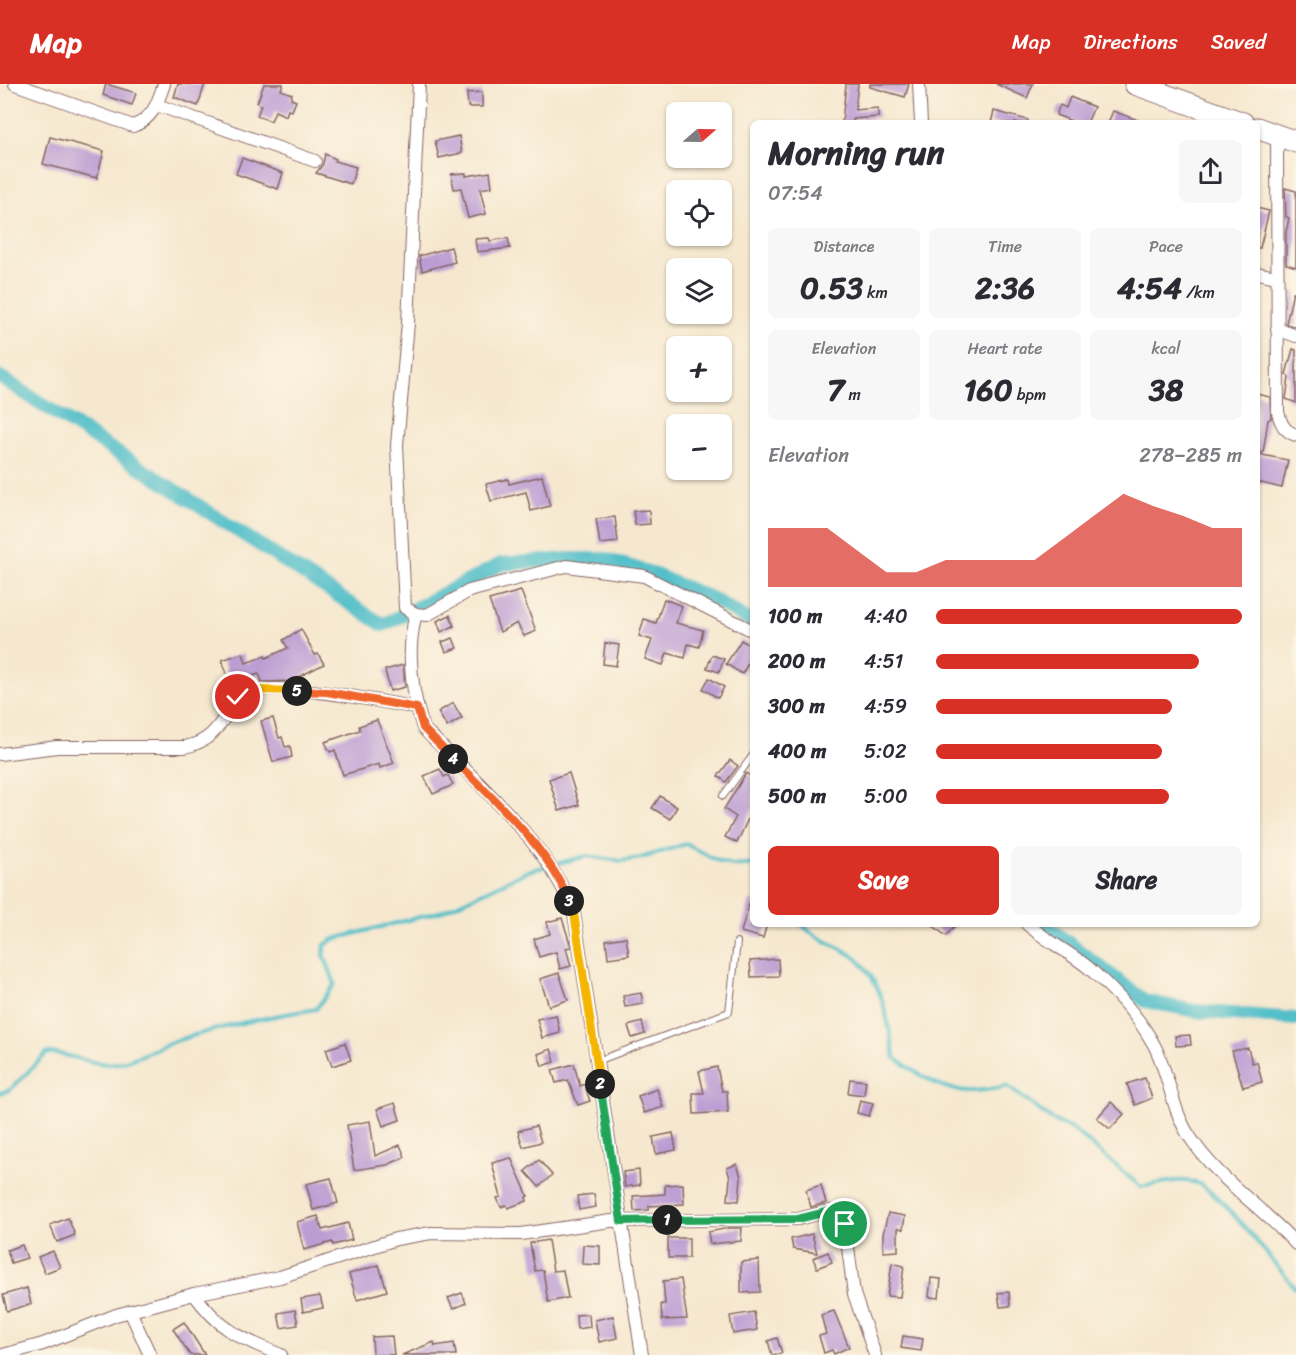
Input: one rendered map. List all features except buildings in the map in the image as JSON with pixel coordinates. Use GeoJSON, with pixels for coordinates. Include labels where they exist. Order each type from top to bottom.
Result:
{"type":"FeatureCollection","features":[{"type":"Feature","properties":{"kind":"highway"},"geometry":{"type":"LineString","coordinates":[[1135,84],[1235,120]]}},
{"type":"Feature","properties":{"kind":"highway"},"geometry":{"type":"LineString","coordinates":[[1260,129],[1287,139]]}},
{"type":"Feature","properties":{"kind":"street"},"geometry":{"type":"LineString","coordinates":[[15,84],[133,126],[145,122],[157,105],[164,84]]}},
{"type":"Feature","properties":{"kind":"street"},"geometry":{"type":"LineString","coordinates":[[419,84],[408,323],[397,445],[417,708],[423,728],[539,850],[564,886],[574,913],[642,1355]]}},
{"type":"Feature","properties":{"kind":"street"},"geometry":{"type":"LineString","coordinates":[[919,84],[921,120]]}},
{"type":"Feature","properties":{"kind":"street"},"geometry":{"type":"LineString","coordinates":[[157,105],[315,161]]}},
{"type":"Feature","properties":{"kind":"street"},"geometry":{"type":"LineString","coordinates":[[1287,139],[1276,277],[1279,418],[1289,433],[1296,435]]}},
{"type":"Feature","properties":{"kind":"street"},"geometry":{"type":"LineString","coordinates":[[1260,274],[1276,277]]}},
{"type":"Feature","properties":{"kind":"street"},"geometry":{"type":"LineString","coordinates":[[1277,329],[1296,336]]}},
{"type":"Feature","properties":{"kind":"street"},"geometry":{"type":"LineString","coordinates":[[411,611],[427,615],[469,591],[567,566],[644,576],[750,629]]}},
{"type":"Feature","properties":{"kind":"street"},"geometry":{"type":"LineString","coordinates":[[0,754],[57,747],[185,747],[201,744],[212,735],[238,697],[257,690],[327,692],[417,708]]}},
{"type":"Feature","properties":{"kind":"street"},"geometry":{"type":"LineString","coordinates":[[1030,927],[1047,942],[1089,968],[1134,1016],[1154,1046],[1187,1133],[1240,1194],[1270,1216],[1296,1244]]}},
{"type":"Feature","properties":{"kind":"street"},"geometry":{"type":"LineString","coordinates":[[3,1355],[43,1344],[130,1311],[194,1293],[280,1277],[396,1239],[432,1233],[520,1234],[554,1227],[621,1221],[798,1219],[830,1211],[839,1214],[845,1224],[854,1294],[875,1355]]}},
{"type":"Feature","properties":{"kind":"street"},"geometry":{"type":"LineString","coordinates":[[194,1293],[211,1317],[241,1338],[281,1355]]}},
{"type":"Feature","properties":{"kind":"street"},"geometry":{"type":"LineString","coordinates":[[130,1311],[150,1355]]}},
{"type":"Feature","properties":{"kind":"lane"},"geometry":{"type":"LineString","coordinates":[[723,796],[750,759]]}},
{"type":"Feature","properties":{"kind":"lane"},"geometry":{"type":"LineString","coordinates":[[597,1061],[729,1012],[737,942]]}},
{"type":"Feature","properties":{"kind":"waterway"},"geometry":{"type":"LineString","coordinates":[[0,377],[383,625],[501,564],[569,559],[605,559],[648,572],[713,599],[750,621]]}},
{"type":"Feature","properties":{"kind":"waterway"},"geometry":{"type":"LineString","coordinates":[[0,1093],[10,1090],[47,1053],[91,1062],[118,1063],[212,1030],[316,1009],[335,984],[324,955],[325,945],[334,939],[443,911],[528,871],[587,856],[621,861],[641,858],[686,844],[726,863],[750,864]]}},
{"type":"Feature","properties":{"kind":"waterway"},"geometry":{"type":"LineString","coordinates":[[804,927],[816,936],[851,954],[866,969],[884,1005],[895,1058],[923,1077],[947,1088],[973,1091],[1007,1086],[1051,1119],[1075,1131],[1141,1187],[1177,1181],[1197,1183],[1220,1200],[1296,1289]]}},
{"type":"Feature","properties":{"kind":"waterway"},"geometry":{"type":"LineString","coordinates":[[1048,927],[1145,1001],[1195,1011],[1296,1019]]}},
{"type":"Feature","properties":{"kind":"route"},"geometry":{"type":"LineString","coordinates":[[238,697],[257,690],[327,692],[417,708],[423,728],[539,850],[564,886],[574,913],[621,1221],[798,1219],[830,1211],[839,1214],[845,1224]]}}]}
